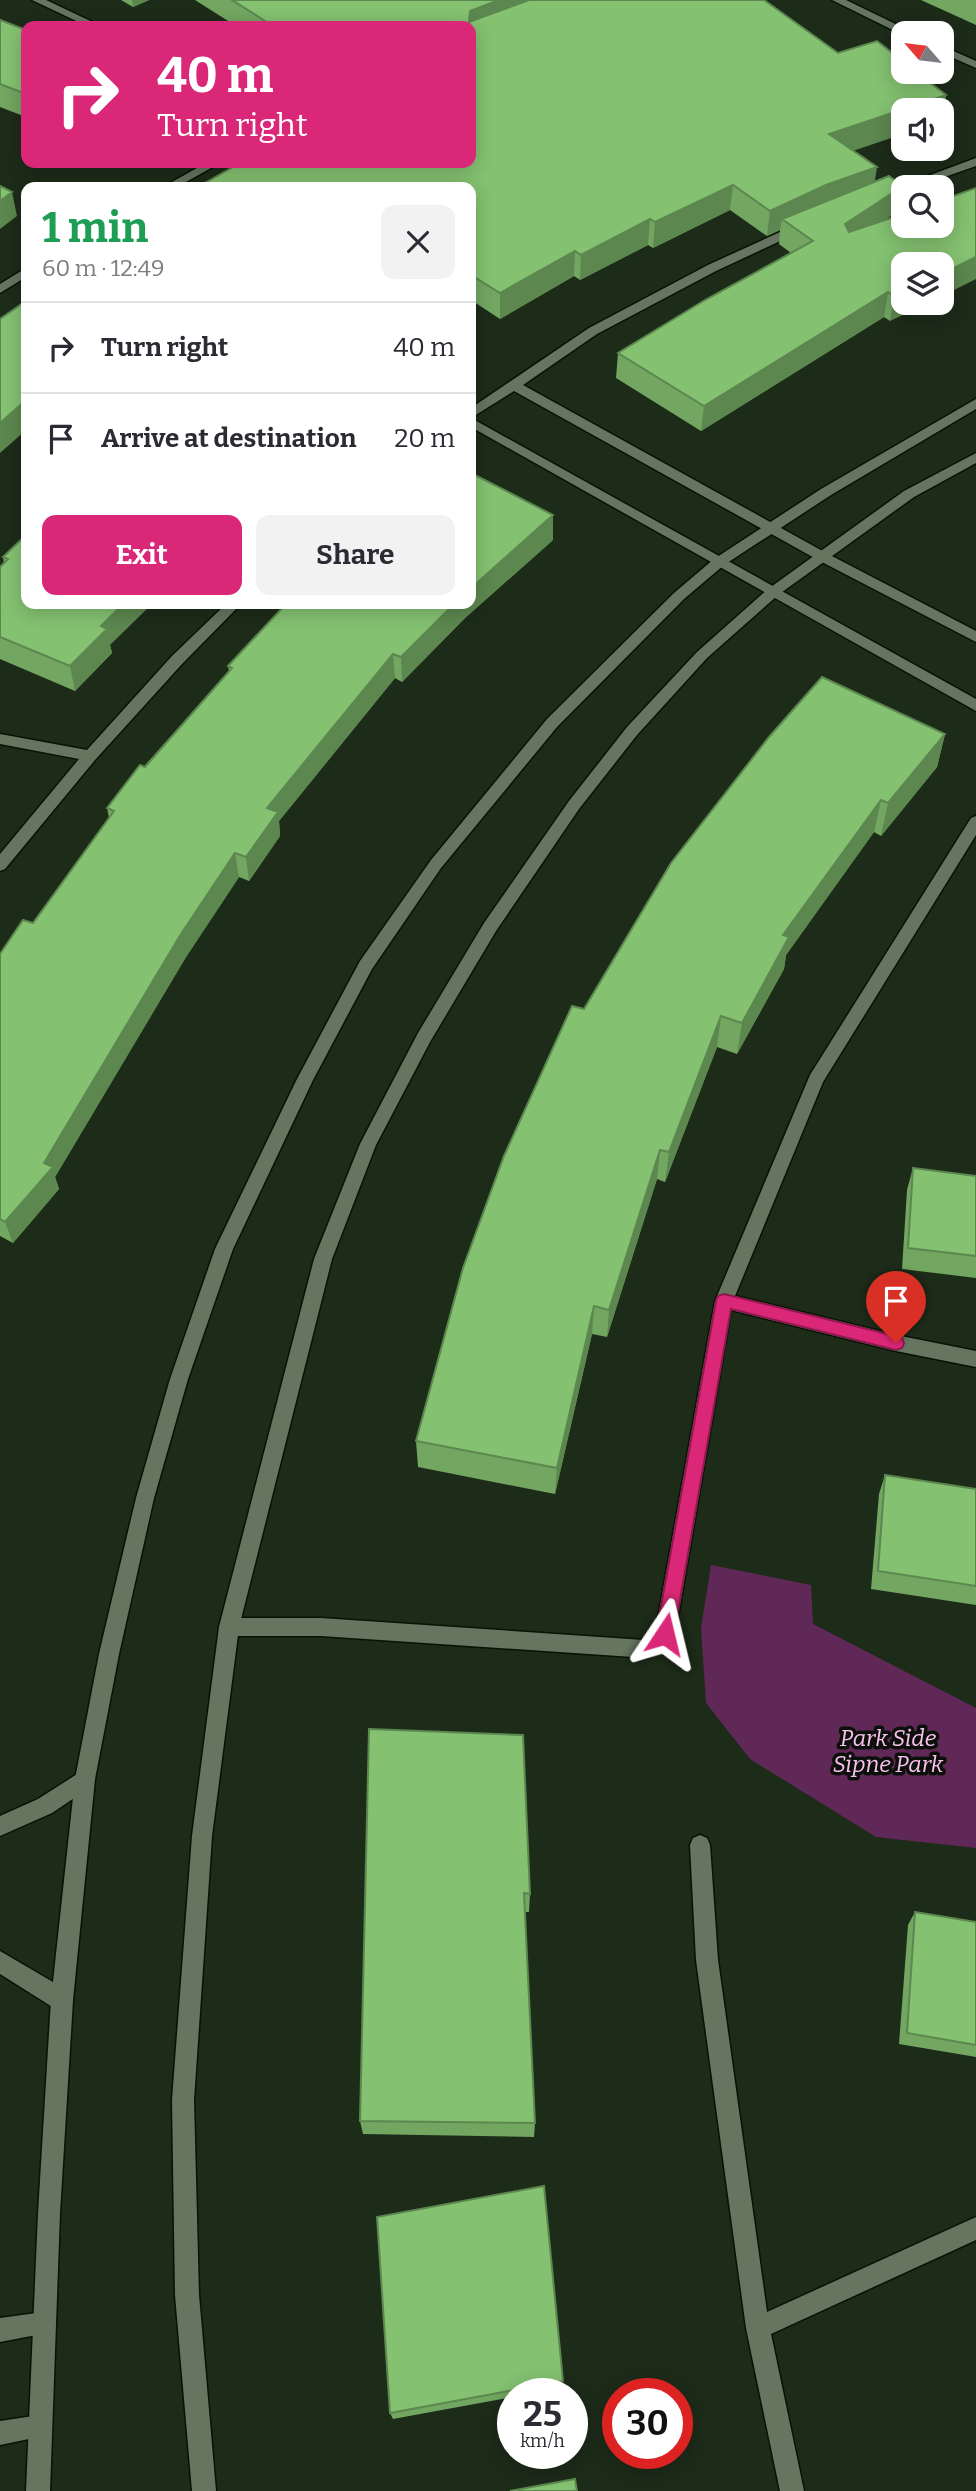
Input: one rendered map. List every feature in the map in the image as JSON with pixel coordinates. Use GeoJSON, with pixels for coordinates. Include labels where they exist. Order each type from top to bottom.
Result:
{"type":"FeatureCollection","features":[{"type":"Feature","properties":{"kind":"street"},"geometry":{"type":"LineString","coordinates":[[37,0],[85,21]]}},
{"type":"Feature","properties":{"kind":"street"},"geometry":{"type":"LineString","coordinates":[[837,0],[891,25]]}},
{"type":"Feature","properties":{"kind":"street"},"geometry":{"type":"LineString","coordinates":[[954,55],[976,65]]}},
{"type":"Feature","properties":{"kind":"street"},"geometry":{"type":"LineString","coordinates":[[872,199],[976,162]]}},
{"type":"Feature","properties":{"kind":"street"},"geometry":{"type":"LineString","coordinates":[[178,182],[205,168]]}},
{"type":"Feature","properties":{"kind":"street"},"geometry":{"type":"LineString","coordinates":[[476,411],[593,331],[712,268],[809,223]]}},
{"type":"Feature","properties":{"kind":"street"},"geometry":{"type":"LineString","coordinates":[[0,289],[21,275]]}},
{"type":"Feature","properties":{"kind":"street"},"geometry":{"type":"LineString","coordinates":[[514,385],[823,557],[976,637]]}},
{"type":"Feature","properties":{"kind":"street"},"geometry":{"type":"LineString","coordinates":[[38,2491],[44,2324],[62,2000],[85,1779],[109,1654],[145,1498],[179,1379],[224,1249],[305,1079],[366,965],[436,864],[552,723],[679,596],[719,562],[770,527],[976,403]]}},
{"type":"Feature","properties":{"kind":"street"},"geometry":{"type":"LineString","coordinates":[[476,425],[976,706]]}},
{"type":"Feature","properties":{"kind":"street"},"geometry":{"type":"LineString","coordinates":[[204,2491],[187,2295],[183,2100],[202,1836],[229,1627],[323,1259],[368,1144],[424,1038],[490,927],[574,805],[632,731],[702,655],[773,592],[909,494],[976,457]]}},
{"type":"Feature","properties":{"kind":"street"},"geometry":{"type":"LineString","coordinates":[[0,865],[90,756],[177,660],[229,609]]}},
{"type":"Feature","properties":{"kind":"street"},"geometry":{"type":"LineString","coordinates":[[0,739],[90,756]]}},
{"type":"Feature","properties":{"kind":"street"},"geometry":{"type":"LineString","coordinates":[[229,1627],[321,1627],[648,1649],[665,1634],[724,1301],[816,1080],[976,822]]}},
{"type":"Feature","properties":{"kind":"street"},"geometry":{"type":"LineString","coordinates":[[724,1301],[896,1343],[976,1359]]}},
{"type":"Feature","properties":{"kind":"street"},"geometry":{"type":"LineString","coordinates":[[0,1826],[45,1806],[85,1779]]}},
{"type":"Feature","properties":{"kind":"street"},"geometry":{"type":"LineString","coordinates":[[700,1845],[707,1960],[758,2329],[792,2491]]}},
{"type":"Feature","properties":{"kind":"street"},"geometry":{"type":"LineString","coordinates":[[0,1962],[62,2000]]}},
{"type":"Feature","properties":{"kind":"street"},"geometry":{"type":"LineString","coordinates":[[758,2329],[976,2228]]}},
{"type":"Feature","properties":{"kind":"street"},"geometry":{"type":"LineString","coordinates":[[0,2330],[44,2324]]}},
{"type":"Feature","properties":{"kind":"street"},"geometry":{"type":"LineString","coordinates":[[0,2433],[40,2427]]}},
{"type":"Feature","properties":{"kind":"green space","name":"Park Side Sipne Park"},"geometry":{"type":"Polygon","coordinates":[[[711,1565],[811,1585],[813,1624],[976,1708],[976,1848],[876,1837],[750,1759],[706,1703],[701,1628],[711,1565]]]}},
{"type":"Feature","properties":{"kind":"building"},"geometry":{"type":"Polygon","coordinates":[[[232,0],[499,0],[470,11],[469,21],[265,21],[232,0]]]}},
{"type":"Feature","properties":{"kind":"building"},"geometry":{"type":"Polygon","coordinates":[[[529,0],[764,0],[838,53],[877,41],[891,52],[891,84],[932,84],[946,95],[937,98],[891,98],[891,113],[829,134],[877,167],[826,185],[770,211],[733,185],[655,222],[650,219],[581,255],[575,251],[500,293],[476,278],[476,182],[207,182],[231,168],[476,168],[476,21],[472,21],[529,0]]]}},
{"type":"Feature","properties":{"kind":"building"},"geometry":{"type":"Polygon","coordinates":[[[0,20],[21,28],[21,92],[0,84],[0,20]]]}},
{"type":"Feature","properties":{"kind":"building"},"geometry":{"type":"Polygon","coordinates":[[[889,176],[891,194],[845,224],[849,232],[891,218],[891,238],[954,238],[954,196],[976,188],[976,257],[954,268],[954,252],[891,252],[891,294],[888,292],[704,406],[618,353],[705,300],[813,241],[782,219],[889,176]]]}},
{"type":"Feature","properties":{"kind":"building"},"geometry":{"type":"Polygon","coordinates":[[[0,186],[12,192],[0,201],[0,186]]]}},
{"type":"Feature","properties":{"kind":"building"},"geometry":{"type":"Polygon","coordinates":[[[21,304],[21,404],[0,423],[0,319],[21,304]]]}},
{"type":"Feature","properties":{"kind":"building"},"geometry":{"type":"Polygon","coordinates":[[[476,476],[553,515],[476,584],[476,476]]]}},
{"type":"Feature","properties":{"kind":"building"},"geometry":{"type":"Polygon","coordinates":[[[21,540],[21,609],[118,609],[101,626],[107,629],[70,666],[0,637],[0,567],[8,559],[3,557],[21,540]]]}},
{"type":"Feature","properties":{"kind":"building"},"geometry":{"type":"Polygon","coordinates":[[[281,609],[449,609],[401,657],[393,654],[267,808],[278,812],[246,857],[235,853],[181,934],[44,1163],[53,1167],[5,1222],[0,1219],[0,954],[23,920],[33,923],[114,811],[107,808],[140,765],[145,767],[232,668],[228,666],[281,609]]]}},
{"type":"Feature","properties":{"kind":"building"},"geometry":{"type":"Polygon","coordinates":[[[822,677],[945,734],[888,803],[881,800],[783,935],[789,937],[742,1023],[721,1016],[669,1152],[660,1150],[609,1310],[594,1306],[557,1468],[416,1441],[463,1268],[504,1156],[572,1006],[584,1009],[671,863],[769,737],[822,677]]]}},
{"type":"Feature","properties":{"kind":"building"},"geometry":{"type":"Polygon","coordinates":[[[913,1168],[976,1176],[976,1256],[908,1248],[913,1168]]]}},
{"type":"Feature","properties":{"kind":"building"},"geometry":{"type":"Polygon","coordinates":[[[885,1475],[976,1489],[976,1586],[878,1571],[885,1475]]]}},
{"type":"Feature","properties":{"kind":"building"},"geometry":{"type":"Polygon","coordinates":[[[369,1729],[523,1735],[530,1894],[524,1893],[535,2123],[360,2121],[369,1729]]]}},
{"type":"Feature","properties":{"kind":"building"},"geometry":{"type":"Polygon","coordinates":[[[915,1912],[976,1922],[976,2045],[907,2033],[915,1912]]]}},
{"type":"Feature","properties":{"kind":"building"},"geometry":{"type":"Polygon","coordinates":[[[544,2186],[563,2378],[497,2378],[497,2393],[390,2413],[377,2217],[544,2186]]]}},
{"type":"Feature","properties":{"kind":"building"},"geometry":{"type":"Polygon","coordinates":[[[575,2479],[577,2491],[510,2491],[575,2479]]]}},
{"type":"Feature","properties":{"kind":"route"},"geometry":{"type":"LineString","coordinates":[[665,1634],[724,1301],[896,1343]]}}]}
